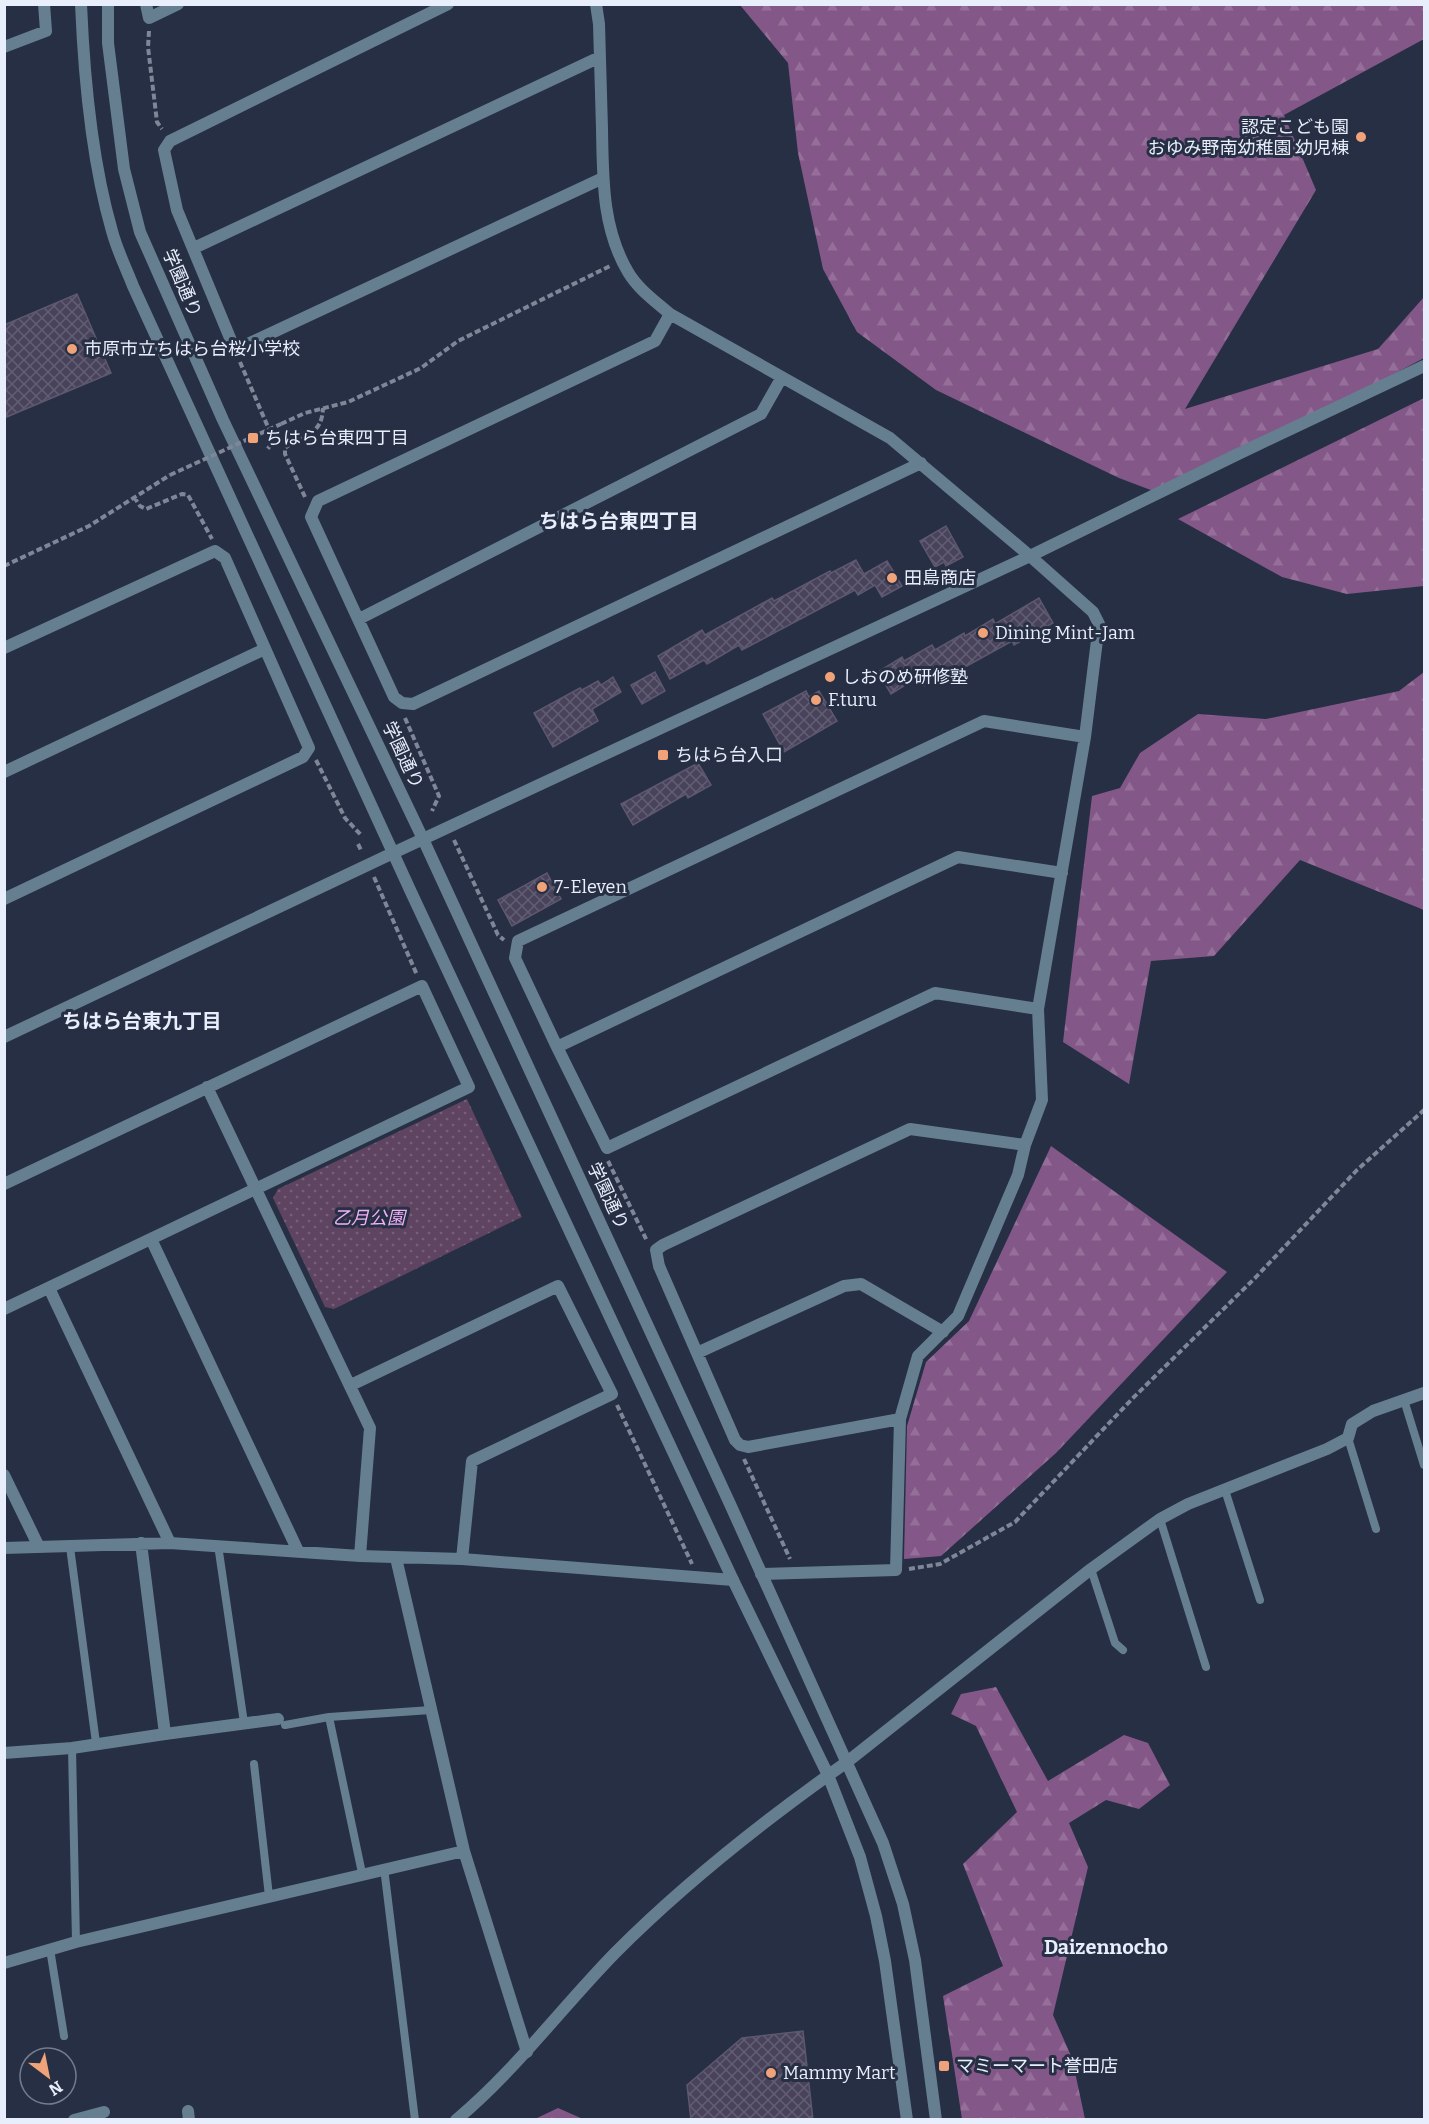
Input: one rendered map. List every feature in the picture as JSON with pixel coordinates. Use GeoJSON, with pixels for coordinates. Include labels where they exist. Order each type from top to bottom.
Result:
{"type":"FeatureCollection","features":[{"type":"Feature","properties":{"kind":"street"},"geometry":{"type":"LineString","coordinates":[[4,47],[46,31],[44,4]]}},
{"type":"Feature","properties":{"kind":"street"},"geometry":{"type":"LineString","coordinates":[[81,4],[83,50],[97,167],[112,231],[133,286],[393,853],[733,1580],[828,1775],[860,1857],[876,1916],[885,1961],[907,2120]]}},
{"type":"Feature","properties":{"kind":"street","name":"学園通り"},"geometry":{"type":"LineString","coordinates":[[108,4],[108,43],[124,169],[140,232],[224,420],[423,839],[730,1504],[883,1843],[903,1904],[915,1960],[936,2120]]}},
{"type":"Feature","properties":{"kind":"street"},"geometry":{"type":"LineString","coordinates":[[146,4],[149,18],[178,4]]}},
{"type":"Feature","properties":{"kind":"street"},"geometry":{"type":"LineString","coordinates":[[448,4],[170,141],[164,150],[177,210],[235,350],[603,178]]}},
{"type":"Feature","properties":{"kind":"street"},"geometry":{"type":"LineString","coordinates":[[596,4],[599,24],[603,178],[607,220],[621,260],[642,290],[670,314],[890,438],[1030,556],[1093,612],[1100,624],[1085,736],[1038,1009],[1042,1100],[1025,1146],[1018,1175],[958,1316],[918,1356],[900,1419],[896,1570],[761,1574]]}},
{"type":"Feature","properties":{"kind":"street"},"geometry":{"type":"LineString","coordinates":[[194,248],[600,57]]}},
{"type":"Feature","properties":{"kind":"street"},"geometry":{"type":"LineString","coordinates":[[670,314],[655,341],[318,501],[311,517],[394,697],[402,703],[413,704],[921,463]]}},
{"type":"Feature","properties":{"kind":"street"},"geometry":{"type":"LineString","coordinates":[[4,1037],[368,864],[1030,556],[1425,366]]}},
{"type":"Feature","properties":{"kind":"street"},"geometry":{"type":"LineString","coordinates":[[359,619],[762,414],[782,376]]}},
{"type":"Feature","properties":{"kind":"street"},"geometry":{"type":"LineString","coordinates":[[4,648],[215,551],[225,558],[309,748],[303,757],[4,899]]}},
{"type":"Feature","properties":{"kind":"street"},"geometry":{"type":"LineString","coordinates":[[4,772],[266,649]]}},
{"type":"Feature","properties":{"kind":"street"},"geometry":{"type":"LineString","coordinates":[[1038,1009],[935,993],[608,1148],[515,958],[518,941],[984,721],[1085,736]]}},
{"type":"Feature","properties":{"kind":"street"},"geometry":{"type":"LineString","coordinates":[[557,1047],[958,857],[1062,873]]}},
{"type":"Feature","properties":{"kind":"street"},"geometry":{"type":"LineString","coordinates":[[4,1184],[422,986],[469,1087],[4,1309]]}},
{"type":"Feature","properties":{"kind":"street"},"geometry":{"type":"LineString","coordinates":[[207,1087],[370,1428],[360,1556]]}},
{"type":"Feature","properties":{"kind":"street"},"geometry":{"type":"LineString","coordinates":[[900,1419],[748,1447],[740,1445],[735,1440],[659,1266],[656,1250],[910,1129],[1025,1146]]}},
{"type":"Feature","properties":{"kind":"street"},"geometry":{"type":"LineString","coordinates":[[151,1239],[298,1551]]}},
{"type":"Feature","properties":{"kind":"street"},"geometry":{"type":"LineString","coordinates":[[697,1353],[843,1286],[852,1284],[861,1284],[943,1332]]}},
{"type":"Feature","properties":{"kind":"street"},"geometry":{"type":"LineString","coordinates":[[351,1385],[558,1286],[612,1394],[472,1461],[462,1559]]}},
{"type":"Feature","properties":{"kind":"street"},"geometry":{"type":"LineString","coordinates":[[49,1288],[170,1543]]}},
{"type":"Feature","properties":{"kind":"street"},"geometry":{"type":"LineString","coordinates":[[456,2120],[527,2052],[615,1953],[704,1870],[848,1762],[1091,1569],[1160,1519],[1188,1504],[1327,1449],[1348,1438],[1352,1424],[1373,1411],[1425,1393]]}},
{"type":"Feature","properties":{"kind":"street"},"geometry":{"type":"LineString","coordinates":[[4,1474],[39,1547]]}},
{"type":"Feature","properties":{"kind":"street"},"geometry":{"type":"LineString","coordinates":[[4,1548],[141,1543],[218,1545],[360,1556],[462,1559],[733,1580]]}},
{"type":"Feature","properties":{"kind":"street"},"geometry":{"type":"LineString","coordinates":[[141,1543],[165,1734]]}},
{"type":"Feature","properties":{"kind":"street"},"geometry":{"type":"LineString","coordinates":[[396,1558],[464,1851],[527,2052]]}},
{"type":"Feature","properties":{"kind":"street"},"geometry":{"type":"LineString","coordinates":[[4,1754],[72,1748],[244,1723],[281,1722]]}},
{"type":"Feature","properties":{"kind":"street"},"geometry":{"type":"LineString","coordinates":[[4,1963],[76,1942],[464,1851]]}},
{"type":"Feature","properties":{"kind":"street"},"geometry":{"type":"LineString","coordinates":[[74,2120],[104,2112]]}},
{"type":"Feature","properties":{"kind":"lane"},"geometry":{"type":"LineString","coordinates":[[1404,1400],[1425,1465]]}},
{"type":"Feature","properties":{"kind":"lane"},"geometry":{"type":"LineString","coordinates":[[1348,1438],[1376,1529]]}},
{"type":"Feature","properties":{"kind":"lane"},"geometry":{"type":"LineString","coordinates":[[1225,1490],[1260,1600]]}},
{"type":"Feature","properties":{"kind":"lane"},"geometry":{"type":"LineString","coordinates":[[1160,1519],[1206,1667]]}},
{"type":"Feature","properties":{"kind":"lane"},"geometry":{"type":"LineString","coordinates":[[218,1545],[244,1723]]}},
{"type":"Feature","properties":{"kind":"lane"},"geometry":{"type":"LineString","coordinates":[[70,1547],[96,1743]]}},
{"type":"Feature","properties":{"kind":"lane"},"geometry":{"type":"LineString","coordinates":[[1091,1569],[1115,1643],[1123,1650]]}},
{"type":"Feature","properties":{"kind":"lane"},"geometry":{"type":"LineString","coordinates":[[281,1722],[431,1710]]}},
{"type":"Feature","properties":{"kind":"lane"},"geometry":{"type":"LineString","coordinates":[[329,1717],[362,1874]]}},
{"type":"Feature","properties":{"kind":"lane"},"geometry":{"type":"LineString","coordinates":[[72,1748],[76,1942]]}},
{"type":"Feature","properties":{"kind":"lane"},"geometry":{"type":"LineString","coordinates":[[254,1764],[269,1896]]}},
{"type":"Feature","properties":{"kind":"lane"},"geometry":{"type":"LineString","coordinates":[[384,1868],[415,2120]]}},
{"type":"Feature","properties":{"kind":"lane"},"geometry":{"type":"LineString","coordinates":[[50,1949],[64,2036]]}},
{"type":"Feature","properties":{"kind":"path"},"geometry":{"type":"LineString","coordinates":[[149,18],[148,47],[157,122],[170,141]]}},
{"type":"Feature","properties":{"kind":"path"},"geometry":{"type":"LineString","coordinates":[[4,566],[89,526],[170,475],[305,413],[348,402],[421,368],[458,341],[621,260]]}},
{"type":"Feature","properties":{"kind":"path"},"geometry":{"type":"LineString","coordinates":[[235,350],[274,441],[266,451]]}},
{"type":"Feature","properties":{"kind":"path"},"geometry":{"type":"LineString","coordinates":[[314,510],[304,496],[285,454],[285,448],[318,428],[322,422],[323,408]]}},
{"type":"Feature","properties":{"kind":"path"},"geometry":{"type":"LineString","coordinates":[[134,497],[140,506],[146,509],[182,494],[188,495],[212,539],[215,551]]}},
{"type":"Feature","properties":{"kind":"path"},"geometry":{"type":"LineString","coordinates":[[402,703],[402,712],[439,796],[432,811]]}},
{"type":"Feature","properties":{"kind":"path"},"geometry":{"type":"LineString","coordinates":[[306,753],[318,761],[345,818],[361,836]]}},
{"type":"Feature","properties":{"kind":"path"},"geometry":{"type":"LineString","coordinates":[[448,827],[498,935],[516,951]]}},
{"type":"Feature","properties":{"kind":"path"},"geometry":{"type":"LineString","coordinates":[[358,844],[422,986]]}},
{"type":"Feature","properties":{"kind":"path"},"geometry":{"type":"LineString","coordinates":[[896,1570],[940,1564],[1015,1522],[1132,1399],[1256,1277],[1357,1170],[1425,1110]]}},
{"type":"Feature","properties":{"kind":"path"},"geometry":{"type":"LineString","coordinates":[[608,1148],[607,1158],[647,1242],[656,1250]]}},
{"type":"Feature","properties":{"kind":"path"},"geometry":{"type":"LineString","coordinates":[[612,1394],[699,1577]]}},
{"type":"Feature","properties":{"kind":"path"},"geometry":{"type":"LineString","coordinates":[[740,1445],[742,1456],[797,1573]]}},
{"type":"Feature","properties":{"kind":"green space"},"geometry":{"type":"Polygon","coordinates":[[[740,5],[1424,5],[1424,39],[1284,115],[1316,190],[1185,409],[1378,349],[1424,297],[1424,358],[1156,492],[1119,478],[936,390],[857,332],[823,269],[798,153],[788,63],[740,5]]]}},
{"type":"Feature","properties":{"kind":"green space"},"geometry":{"type":"Polygon","coordinates":[[[1424,398],[1424,586],[1347,594],[1282,577],[1178,519],[1424,398]]]}},
{"type":"Feature","properties":{"kind":"green space"},"geometry":{"type":"Polygon","coordinates":[[[1424,672],[1424,910],[1300,860],[1214,956],[1151,961],[1129,1084],[1063,1042],[1092,796],[1120,788],[1140,753],[1198,714],[1266,719],[1399,691],[1424,672]]]}},
{"type":"Feature","properties":{"kind":"green space","name":"乙月公園"},"geometry":{"type":"Polygon","coordinates":[[[467,1099],[522,1217],[334,1309],[325,1307],[273,1198],[278,1189],[467,1099]]]}},
{"type":"Feature","properties":{"kind":"green space"},"geometry":{"type":"Polygon","coordinates":[[[1051,1146],[1227,1272],[1056,1453],[941,1556],[904,1559],[907,1426],[926,1362],[969,1321],[1051,1146]]]}},
{"type":"Feature","properties":{"kind":"green space"},"geometry":{"type":"Polygon","coordinates":[[[996,1687],[1048,1781],[1124,1735],[1148,1743],[1170,1785],[1139,1809],[1106,1800],[1069,1823],[1088,1867],[1053,2015],[1072,2058],[1085,2119],[962,2119],[943,1996],[1003,1966],[963,1864],[1017,1812],[976,1726],[951,1714],[961,1694],[996,1687]]]}},
{"type":"Feature","properties":{"kind":"green space"},"geometry":{"type":"Polygon","coordinates":[[[558,2108],[583,2119],[535,2119],[558,2108]]]}},
{"type":"Feature","properties":{"kind":"building"},"geometry":{"type":"Polygon","coordinates":[[[77,294],[111,373],[4,418],[4,325],[77,294]]]}},
{"type":"Feature","properties":{"kind":"building"},"geometry":{"type":"Polygon","coordinates":[[[946,526],[963,557],[946,566],[944,562],[935,567],[920,541],[946,526]]]}},
{"type":"Feature","properties":{"kind":"building"},"geometry":{"type":"Polygon","coordinates":[[[856,560],[864,574],[887,561],[902,586],[882,597],[875,585],[858,595],[855,590],[742,650],[739,645],[707,664],[704,660],[670,679],[658,656],[702,630],[705,635],[772,598],[774,601],[856,560]]]}},
{"type":"Feature","properties":{"kind":"building"},"geometry":{"type":"Polygon","coordinates":[[[1039,598],[1053,623],[1014,645],[1012,641],[956,672],[954,669],[924,686],[918,677],[891,694],[878,672],[902,657],[904,661],[932,645],[935,650],[993,619],[995,624],[1039,598]]]}},
{"type":"Feature","properties":{"kind":"building"},"geometry":{"type":"Polygon","coordinates":[[[655,672],[665,691],[642,704],[631,685],[655,672]]]}},
{"type":"Feature","properties":{"kind":"building"},"geometry":{"type":"Polygon","coordinates":[[[613,677],[621,692],[592,709],[598,721],[553,747],[534,713],[580,688],[582,690],[598,681],[601,685],[613,677]]]}},
{"type":"Feature","properties":{"kind":"building"},"geometry":{"type":"Polygon","coordinates":[[[806,691],[809,697],[819,691],[837,721],[784,752],[763,714],[806,691]]]}},
{"type":"Feature","properties":{"kind":"building"},"geometry":{"type":"Polygon","coordinates":[[[698,763],[711,785],[688,798],[686,794],[633,825],[621,804],[698,763]]]}},
{"type":"Feature","properties":{"kind":"building"},"geometry":{"type":"Polygon","coordinates":[[[547,873],[561,899],[512,926],[498,900],[547,873]]]}},
{"type":"Feature","properties":{"kind":"building"},"geometry":{"type":"Polygon","coordinates":[[[803,2031],[813,2120],[691,2120],[687,2085],[742,2038],[803,2031]]]}},
{"type":"Feature","properties":{"kind":"place","name":"認定こども園 おゆみ野南幼稚園 幼児棟"},"geometry":{"type":"Point","coordinates":[1361,137]}},
{"type":"Feature","properties":{"kind":"place","name":"市原市立ちはら台桜小学校"},"geometry":{"type":"Point","coordinates":[72,349]}},
{"type":"Feature","properties":{"kind":"place","name":"ちはら台東四丁目"},"geometry":{"type":"Point","coordinates":[253,438]}},
{"type":"Feature","properties":{"kind":"place","name":"田島商店"},"geometry":{"type":"Point","coordinates":[892,578]}},
{"type":"Feature","properties":{"kind":"place","name":"Dining Mint-Jam"},"geometry":{"type":"Point","coordinates":[983,633]}},
{"type":"Feature","properties":{"kind":"place","name":"しおのめ研修塾"},"geometry":{"type":"Point","coordinates":[830,677]}},
{"type":"Feature","properties":{"kind":"place","name":"F.turu"},"geometry":{"type":"Point","coordinates":[816,700]}},
{"type":"Feature","properties":{"kind":"place","name":"ちはら台入口"},"geometry":{"type":"Point","coordinates":[663,755]}},
{"type":"Feature","properties":{"kind":"place","name":"7-Eleven"},"geometry":{"type":"Point","coordinates":[542,887]}},
{"type":"Feature","properties":{"kind":"place","name":"マミーマート誉田店"},"geometry":{"type":"Point","coordinates":[944,2066]}},
{"type":"Feature","properties":{"kind":"place","name":"Mammy Mart"},"geometry":{"type":"Point","coordinates":[771,2073]}},
{"type":"Feature","properties":{"kind":"district","name":"ちはら台東四丁目"},"geometry":{"type":"Point","coordinates":[619,521]}},
{"type":"Feature","properties":{"kind":"district","name":"ちはら台東九丁目"},"geometry":{"type":"Point","coordinates":[142,1021]}},
{"type":"Feature","properties":{"kind":"district","name":"Daizennocho"},"geometry":{"type":"Point","coordinates":[1106,1947]}}]}
